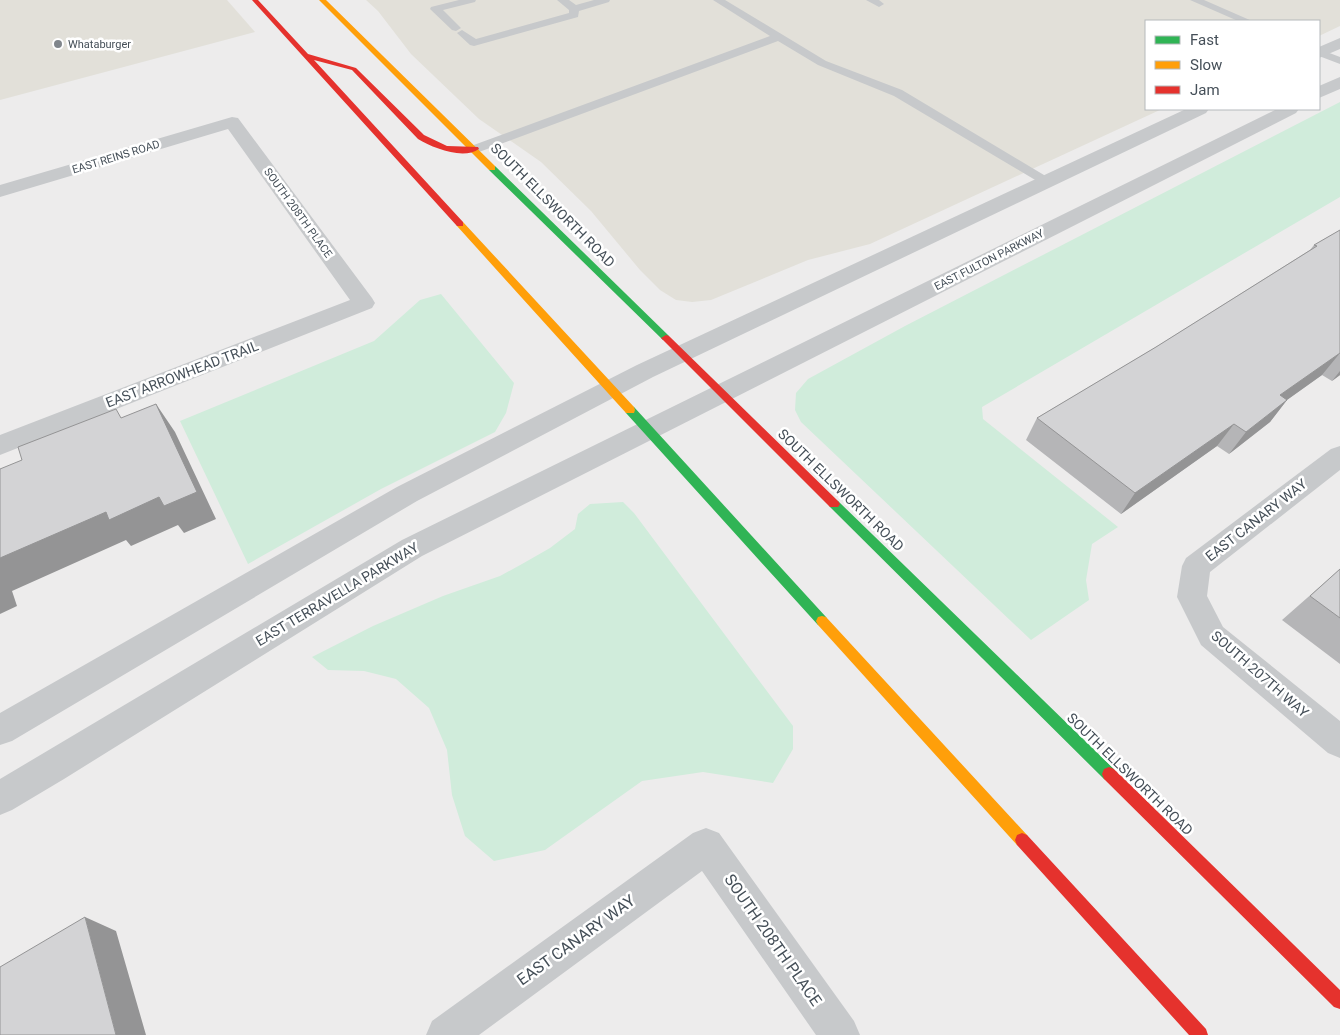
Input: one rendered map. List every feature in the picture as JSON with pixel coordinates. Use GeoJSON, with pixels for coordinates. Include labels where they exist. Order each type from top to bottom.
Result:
{"type":"FeatureCollection","features":[{"type":"Feature","properties":{"kind":"main road"},"geometry":{"type":"LineString","coordinates":[[255,0],[1200,1035]]}},
{"type":"Feature","properties":{"kind":"main road","name":"SOUTH ELLSWORTH ROAD"},"geometry":{"type":"LineString","coordinates":[[322,0],[1340,1000]]}},
{"type":"Feature","properties":{"kind":"main road"},"geometry":{"type":"LineString","coordinates":[[307,56],[354,69],[421,138],[431,145],[456,152],[475,149]]}},
{"type":"Feature","properties":{"kind":"street"},"geometry":{"type":"LineString","coordinates":[[1320,52],[1340,43]]}},
{"type":"Feature","properties":{"kind":"street"},"geometry":{"type":"LineString","coordinates":[[1320,92],[1340,82]]}},
{"type":"Feature","properties":{"kind":"street"},"geometry":{"type":"LineString","coordinates":[[0,730],[407,494],[611,388],[1198,110]]}},
{"type":"Feature","properties":{"kind":"street","name":"EAST FULTON PARKWAY"},"geometry":{"type":"LineString","coordinates":[[686,411],[1288,110]]}},
{"type":"Feature","properties":{"kind":"street","name":"EAST REINS ROAD"},"geometry":{"type":"LineString","coordinates":[[0,191],[232,122]]}},
{"type":"Feature","properties":{"kind":"street","name":"SOUTH 208TH PLACE"},"geometry":{"type":"LineString","coordinates":[[232,122],[364,303]]}},
{"type":"Feature","properties":{"kind":"street","name":"EAST ARROWHEAD TRAIL"},"geometry":{"type":"LineString","coordinates":[[0,445],[364,303]]}},
{"type":"Feature","properties":{"kind":"street","name":"EAST TERRAVELLA PARKWAY"},"geometry":{"type":"LineString","coordinates":[[0,798],[162,702],[412,548],[686,411]]}},
{"type":"Feature","properties":{"kind":"street","name":"EAST CANARY WAY"},"geometry":{"type":"LineString","coordinates":[[1192,597],[1196,566],[1340,456]]}},
{"type":"Feature","properties":{"kind":"street","name":"SOUTH 207TH WAY"},"geometry":{"type":"LineString","coordinates":[[1192,597],[1212,636],[1340,742]]}},
{"type":"Feature","properties":{"kind":"street","name":"SOUTH 208TH PLACE"},"geometry":{"type":"LineString","coordinates":[[706,846],[840,1035]]}},
{"type":"Feature","properties":{"kind":"street","name":"EAST CANARY WAY"},"geometry":{"type":"LineString","coordinates":[[446,1035],[706,846]]}},
{"type":"Feature","properties":{"kind":"lane"},"geometry":{"type":"LineString","coordinates":[[435,9],[441,1],[446,0]]}},
{"type":"Feature","properties":{"kind":"lane"},"geometry":{"type":"LineString","coordinates":[[435,9],[471,0]]}},
{"type":"Feature","properties":{"kind":"lane"},"geometry":{"type":"LineString","coordinates":[[562,0],[574,9]]}},
{"type":"Feature","properties":{"kind":"lane"},"geometry":{"type":"LineString","coordinates":[[574,9],[605,0]]}},
{"type":"Feature","properties":{"kind":"lane"},"geometry":{"type":"LineString","coordinates":[[718,0],[822,63],[898,94],[1047,181]]}},
{"type":"Feature","properties":{"kind":"lane"},"geometry":{"type":"LineString","coordinates":[[1196,0],[1245,20]]}},
{"type":"Feature","properties":{"kind":"lane"},"geometry":{"type":"LineString","coordinates":[[435,9],[474,43],[574,15],[574,9]]}},
{"type":"Feature","properties":{"kind":"lane"},"geometry":{"type":"LineString","coordinates":[[475,149],[778,37]]}},
{"type":"Feature","properties":{"kind":"lane"},"geometry":{"type":"LineString","coordinates":[[1320,52],[1340,61]]}},
{"type":"Feature","properties":{"kind":"shaded area"},"geometry":{"type":"Polygon","coordinates":[[[0,0],[227,0],[255,32],[0,100],[0,0]]]}},
{"type":"Feature","properties":{"kind":"shaded area"},"geometry":{"type":"Polygon","coordinates":[[[366,0],[1340,0],[1340,26],[1320,36],[1320,20],[1145,20],[1145,110],[1160,110],[870,244],[808,260],[711,300],[692,302],[676,300],[660,290],[640,270],[591,211],[541,162],[479,119],[411,54],[378,11],[366,0]]]}},
{"type":"Feature","properties":{"kind":"green space"},"geometry":{"type":"Polygon","coordinates":[[[1340,102],[1340,197],[982,407],[983,419],[1118,527],[1092,544],[1086,580],[1089,600],[1031,640],[801,422],[795,410],[796,393],[808,379],[905,326],[1340,102]]]}},
{"type":"Feature","properties":{"kind":"green space"},"geometry":{"type":"Polygon","coordinates":[[[441,294],[514,383],[506,413],[495,432],[381,489],[248,564],[180,421],[374,341],[420,300],[441,294]]]}},
{"type":"Feature","properties":{"kind":"green space"},"geometry":{"type":"Polygon","coordinates":[[[623,502],[634,513],[793,726],[793,749],[773,783],[703,772],[642,781],[545,850],[494,861],[465,836],[452,795],[447,750],[429,708],[396,679],[364,671],[328,670],[312,657],[373,626],[443,596],[500,576],[522,564],[550,548],[575,529],[578,514],[590,504],[623,502]]]}},
{"type":"Feature","properties":{"kind":"building"},"geometry":{"type":"Polygon","coordinates":[[[1340,230],[1340,353],[1280,395],[1287,400],[1246,432],[1234,424],[1135,493],[1037,418],[1156,347],[1340,230]]]}},
{"type":"Feature","properties":{"kind":"building"},"geometry":{"type":"Polygon","coordinates":[[[156,404],[197,492],[164,506],[159,497],[109,520],[106,512],[0,558],[0,469],[22,460],[18,447],[116,409],[121,418],[156,404]]]}},
{"type":"Feature","properties":{"kind":"building"},"geometry":{"type":"Polygon","coordinates":[[[1340,569],[1340,618],[1310,596],[1340,569]]]}},
{"type":"Feature","properties":{"kind":"building"},"geometry":{"type":"Polygon","coordinates":[[[85,917],[116,1035],[0,1035],[0,967],[85,917]]]}},
{"type":"Feature","properties":{"kind":"traffic: fast"},"geometry":{"type":"LineString","coordinates":[[492,168],[666,338]]}},
{"type":"Feature","properties":{"kind":"traffic: fast"},"geometry":{"type":"LineString","coordinates":[[630,410],[822,621]]}},
{"type":"Feature","properties":{"kind":"traffic: fast"},"geometry":{"type":"LineString","coordinates":[[834,504],[1109,774]]}},
{"type":"Feature","properties":{"kind":"traffic: slow"},"geometry":{"type":"LineString","coordinates":[[322,0],[492,168]]}},
{"type":"Feature","properties":{"kind":"traffic: slow"},"geometry":{"type":"LineString","coordinates":[[460,224],[630,410]]}},
{"type":"Feature","properties":{"kind":"traffic: slow"},"geometry":{"type":"LineString","coordinates":[[822,621],[1022,840]]}},
{"type":"Feature","properties":{"kind":"traffic: jam"},"geometry":{"type":"LineString","coordinates":[[255,0],[460,224]]}},
{"type":"Feature","properties":{"kind":"traffic: jam"},"geometry":{"type":"LineString","coordinates":[[307,56],[354,69],[427,141],[446,149],[475,149]]}},
{"type":"Feature","properties":{"kind":"traffic: jam"},"geometry":{"type":"LineString","coordinates":[[666,338],[834,504]]}},
{"type":"Feature","properties":{"kind":"traffic: jam"},"geometry":{"type":"LineString","coordinates":[[1109,774],[1340,1001]]}},
{"type":"Feature","properties":{"kind":"traffic: jam"},"geometry":{"type":"LineString","coordinates":[[1022,840],[1200,1035]]}},
{"type":"Feature","properties":{"kind":"place","name":"Whataburger"},"geometry":{"type":"Point","coordinates":[58,44]}}]}
